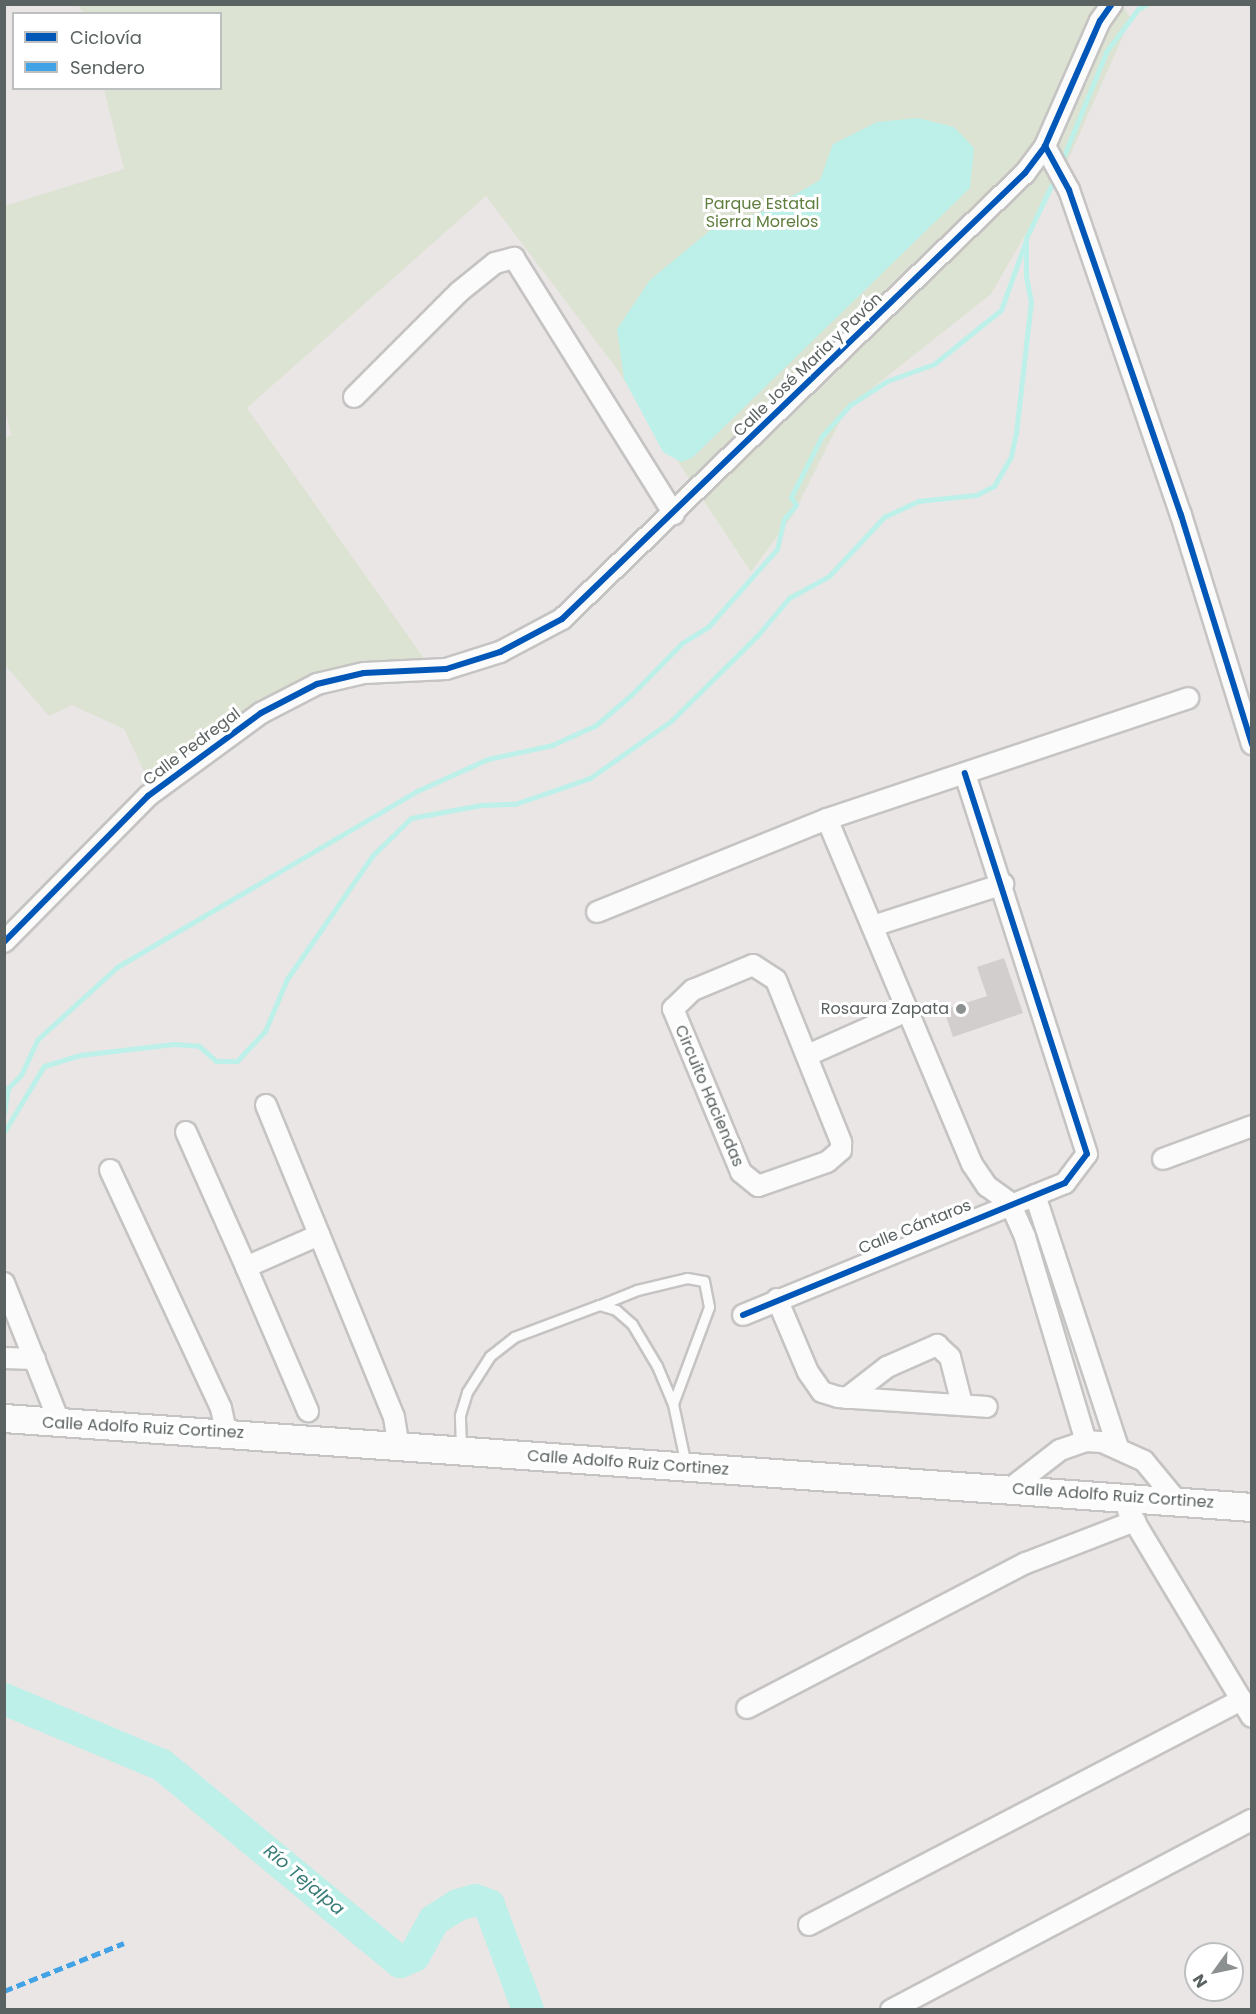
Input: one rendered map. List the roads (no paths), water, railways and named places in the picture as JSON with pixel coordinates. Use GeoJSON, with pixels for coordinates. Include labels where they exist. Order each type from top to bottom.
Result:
{"type":"FeatureCollection","features":[{"type":"Feature","properties":{"kind":"main road","name":"Calle Adolfo Ruiz Cortinez"},"geometry":{"type":"LineString","coordinates":[[4,1418],[60,1424],[226,1432],[399,1449],[1011,1488],[1251,1507]]}},
{"type":"Feature","properties":{"kind":"street","name":"Calle José Maria y Pavón"},"geometry":{"type":"LineString","coordinates":[[446,669],[500,652],[562,619],[674,514],[1025,173],[1049,153],[1100,21],[1112,4]]}},
{"type":"Feature","properties":{"kind":"street"},"geometry":{"type":"LineString","coordinates":[[1049,153],[1069,190],[1180,514],[1251,744]]}},
{"type":"Feature","properties":{"kind":"street"},"geometry":{"type":"LineString","coordinates":[[354,397],[459,292],[495,263],[514,258],[674,514]]}},
{"type":"Feature","properties":{"kind":"street","name":"Calle Pedregal"},"geometry":{"type":"LineString","coordinates":[[4,942],[148,796],[261,713],[317,684],[345,678],[446,669]]}},
{"type":"Feature","properties":{"kind":"street"},"geometry":{"type":"LineString","coordinates":[[597,912],[827,819],[1188,698]]}},
{"type":"Feature","properties":{"kind":"street"},"geometry":{"type":"LineString","coordinates":[[873,926],[1003,884],[965,773]]}},
{"type":"Feature","properties":{"kind":"street"},"geometry":{"type":"LineString","coordinates":[[827,819],[972,1164],[987,1186],[1010,1203],[1034,1263],[1086,1441]]}},
{"type":"Feature","properties":{"kind":"street","name":"Calle Cántaros"},"geometry":{"type":"LineString","coordinates":[[743,1315],[1010,1203],[1065,1184],[1087,1154],[1003,884]]}},
{"type":"Feature","properties":{"kind":"street","name":"Circuito Haciendas"},"geometry":{"type":"LineString","coordinates":[[753,965],[762,968],[776,980],[808,1055],[841,1150],[827,1162],[758,1186],[741,1172],[673,1010],[693,990],[753,965]]}},
{"type":"Feature","properties":{"kind":"street"},"geometry":{"type":"LineString","coordinates":[[808,1055],[907,1011]]}},
{"type":"Feature","properties":{"kind":"street"},"geometry":{"type":"LineString","coordinates":[[266,1105],[394,1417],[399,1449]]}},
{"type":"Feature","properties":{"kind":"street"},"geometry":{"type":"LineString","coordinates":[[1163,1159],[1251,1126]]}},
{"type":"Feature","properties":{"kind":"street"},"geometry":{"type":"LineString","coordinates":[[186,1131],[308,1411]]}},
{"type":"Feature","properties":{"kind":"street"},"geometry":{"type":"LineString","coordinates":[[110,1170],[221,1408],[226,1432]]}},
{"type":"Feature","properties":{"kind":"street"},"geometry":{"type":"LineString","coordinates":[[1035,1195],[1117,1446]]}},
{"type":"Feature","properties":{"kind":"street"},"geometry":{"type":"LineString","coordinates":[[246,1267],[320,1235]]}},
{"type":"Feature","properties":{"kind":"street"},"geometry":{"type":"LineString","coordinates":[[4,1283],[60,1424]]}},
{"type":"Feature","properties":{"kind":"street"},"geometry":{"type":"LineString","coordinates":[[777,1299],[808,1372],[822,1392],[847,1398],[987,1407]]}},
{"type":"Feature","properties":{"kind":"street"},"geometry":{"type":"LineString","coordinates":[[847,1398],[887,1367],[937,1345],[950,1357],[962,1404]]}},
{"type":"Feature","properties":{"kind":"street"},"geometry":{"type":"LineString","coordinates":[[4,1358],[35,1359]]}},
{"type":"Feature","properties":{"kind":"street"},"geometry":{"type":"LineString","coordinates":[[1011,1488],[1047,1458],[1086,1441],[1117,1446],[1144,1461],[1177,1501]]}},
{"type":"Feature","properties":{"kind":"street"},"geometry":{"type":"LineString","coordinates":[[809,1926],[1247,1708],[1119,1497]]}},
{"type":"Feature","properties":{"kind":"street"},"geometry":{"type":"LineString","coordinates":[[747,1708],[1026,1563],[1135,1521]]}},
{"type":"Feature","properties":{"kind":"street"},"geometry":{"type":"LineString","coordinates":[[891,2010],[1251,1820]]}},
{"type":"Feature","properties":{"kind":"lane"},"geometry":{"type":"LineString","coordinates":[[461,1452],[460,1415],[467,1392],[490,1356],[514,1337],[599,1305],[667,1283],[697,1277],[704,1281],[709,1307],[673,1404]]}},
{"type":"Feature","properties":{"kind":"lane"},"geometry":{"type":"LineString","coordinates":[[599,1305],[616,1310],[632,1324],[673,1404],[686,1467]]}},
{"type":"Feature","properties":{"kind":"water"},"geometry":{"type":"Polygon","coordinates":[[[918,118],[954,127],[974,148],[970,188],[692,458],[681,462],[663,452],[624,379],[617,329],[650,280],[713,228],[770,209],[820,180],[833,144],[877,122],[918,118]]]}},
{"type":"Feature","properties":{"kind":"waterway"},"geometry":{"type":"LineString","coordinates":[[1061,163],[1106,52],[1138,9],[1147,4]]}},
{"type":"Feature","properties":{"kind":"waterway"},"geometry":{"type":"LineString","coordinates":[[4,1132],[44,1066],[80,1055],[173,1044],[199,1046],[216,1061],[237,1061],[265,1031],[287,979],[373,855],[411,818],[481,805],[515,804],[590,778],[671,721],[757,636],[789,598],[829,576],[884,517],[918,501],[976,495],[994,486],[1011,456],[1016,433],[1031,302],[1026,277],[1026,238],[1055,178]]}},
{"type":"Feature","properties":{"kind":"waterway"},"geometry":{"type":"LineString","coordinates":[[4,1113],[8,1088],[21,1075],[38,1039],[117,967],[417,791],[488,759],[552,745],[596,725],[630,696],[682,643],[708,627],[777,549],[784,519],[796,505],[791,497],[822,436],[850,405],[887,381],[934,364],[1001,310],[1025,243]]}},
{"type":"Feature","properties":{"kind":"waterway","name":"Río Tejalpa"},"geometry":{"type":"LineString","coordinates":[[4,1699],[162,1765],[400,1962],[414,1956],[434,1920],[458,1905],[475,1900],[489,1905],[528,2010]]}},
{"type":"Feature","properties":{"kind":"place","name":"Rosaura Zapata"},"geometry":{"type":"Point","coordinates":[961,1009]}},
{"type":"Feature","properties":{"kind":"park label","name":"Parque Estatal Sierra Morelos"},"geometry":{"type":"Point","coordinates":[762,213]}}]}
